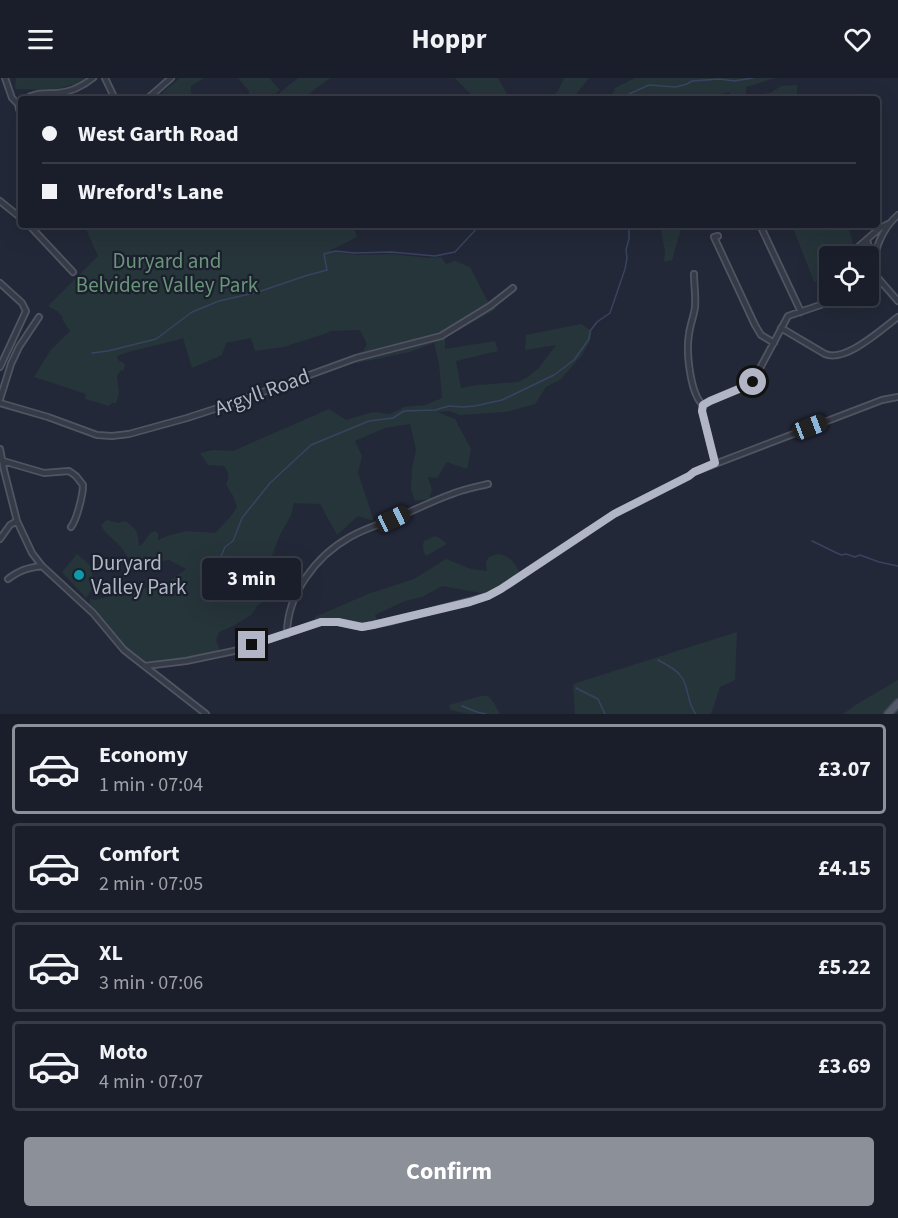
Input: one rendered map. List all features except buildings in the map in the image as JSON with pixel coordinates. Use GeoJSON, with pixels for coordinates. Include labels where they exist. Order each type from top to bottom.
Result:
{"type":"FeatureCollection","features":[{"type":"Feature","properties":{"kind":"main road"},"geometry":{"type":"LineString","coordinates":[[888,714],[898,703]]}},
{"type":"Feature","properties":{"kind":"street"},"geometry":{"type":"LineString","coordinates":[[5,78],[12,98],[18,104]]}},
{"type":"Feature","properties":{"kind":"street"},"geometry":{"type":"LineString","coordinates":[[33,96],[66,92],[93,78]]}},
{"type":"Feature","properties":{"kind":"street"},"geometry":{"type":"LineString","coordinates":[[105,78],[114,96]]}},
{"type":"Feature","properties":{"kind":"street"},"geometry":{"type":"LineString","coordinates":[[150,96],[171,78]]}},
{"type":"Feature","properties":{"kind":"street"},"geometry":{"type":"LineString","coordinates":[[0,201],[18,216]]}},
{"type":"Feature","properties":{"kind":"street"},"geometry":{"type":"LineString","coordinates":[[860,246],[898,215]]}},
{"type":"Feature","properties":{"kind":"street"},"geometry":{"type":"LineString","coordinates":[[878,246],[888,224]]}},
{"type":"Feature","properties":{"kind":"street"},"geometry":{"type":"LineString","coordinates":[[32,228],[73,272]]}},
{"type":"Feature","properties":{"kind":"street"},"geometry":{"type":"LineString","coordinates":[[761,228],[801,312]]}},
{"type":"Feature","properties":{"kind":"street"},"geometry":{"type":"LineString","coordinates":[[714,237],[759,333],[774,343]]}},
{"type":"Feature","properties":{"kind":"street"},"geometry":{"type":"LineString","coordinates":[[867,240],[869,246]]}},
{"type":"Feature","properties":{"kind":"street"},"geometry":{"type":"LineString","coordinates":[[686,279],[694,276],[695,304],[688,345],[692,377],[698,400],[703,405]]}},
{"type":"Feature","properties":{"kind":"street"},"geometry":{"type":"LineString","coordinates":[[879,277],[898,301]]}},
{"type":"Feature","properties":{"kind":"street"},"geometry":{"type":"LineString","coordinates":[[0,283],[22,303],[26,311],[1,364]]}},
{"type":"Feature","properties":{"kind":"street","name":"Argyll Road"},"geometry":{"type":"LineString","coordinates":[[0,403],[101,436],[136,432],[230,404],[356,358],[441,336],[490,306],[513,288]]}},
{"type":"Feature","properties":{"kind":"street"},"geometry":{"type":"LineString","coordinates":[[703,405],[752,383],[788,316],[819,306]]}},
{"type":"Feature","properties":{"kind":"street"},"geometry":{"type":"LineString","coordinates":[[0,399],[19,348],[39,317]]}},
{"type":"Feature","properties":{"kind":"street"},"geometry":{"type":"LineString","coordinates":[[781,328],[825,354],[833,356],[861,345],[898,317]]}},
{"type":"Feature","properties":{"kind":"street"},"geometry":{"type":"LineString","coordinates":[[145,666],[186,662],[234,651],[321,622],[338,622],[362,627],[432,612],[488,596],[614,514],[694,472],[882,400],[898,397]]}},
{"type":"Feature","properties":{"kind":"street"},"geometry":{"type":"LineString","coordinates":[[703,405],[702,411],[715,463]]}},
{"type":"Feature","properties":{"kind":"street"},"geometry":{"type":"LineString","coordinates":[[0,449],[17,521],[27,544],[42,566],[93,613],[124,650],[206,714]]}},
{"type":"Feature","properties":{"kind":"street"},"geometry":{"type":"LineString","coordinates":[[3,461],[44,473],[69,471],[76,476],[83,485],[83,496],[71,527]]}},
{"type":"Feature","properties":{"kind":"street"},"geometry":{"type":"LineString","coordinates":[[287,634],[292,603],[300,588],[312,570],[339,544],[363,530],[444,497],[488,484]]}},
{"type":"Feature","properties":{"kind":"street"},"geometry":{"type":"LineString","coordinates":[[0,539],[10,525],[17,521]]}},
{"type":"Feature","properties":{"kind":"street"},"geometry":{"type":"LineString","coordinates":[[8,579],[25,568],[42,566]]}},
{"type":"Feature","properties":{"kind":"green space"},"geometry":{"type":"Polygon","coordinates":[[[16,78],[89,78],[87,81],[54,90],[15,89],[16,78]]]}},
{"type":"Feature","properties":{"kind":"green space"},"geometry":{"type":"Polygon","coordinates":[[[180,78],[204,78],[191,86],[191,96],[160,96],[180,78]]]}},
{"type":"Feature","properties":{"kind":"green space"},"geometry":{"type":"Polygon","coordinates":[[[238,78],[269,78],[280,90],[273,96],[249,96],[249,91],[238,78]]]}},
{"type":"Feature","properties":{"kind":"green space"},"geometry":{"type":"Polygon","coordinates":[[[298,78],[330,78],[306,96],[276,96],[298,78]]]}},
{"type":"Feature","properties":{"kind":"green space"},"geometry":{"type":"Polygon","coordinates":[[[455,78],[498,78],[508,96],[472,96],[455,78]]]}},
{"type":"Feature","properties":{"kind":"green space"},"geometry":{"type":"Polygon","coordinates":[[[564,78],[589,78],[574,96],[552,96],[558,91],[564,78]]]}},
{"type":"Feature","properties":{"kind":"green space"},"geometry":{"type":"Polygon","coordinates":[[[635,78],[775,78],[746,87],[746,96],[731,96],[729,92],[711,96],[611,96],[615,88],[635,78]]]}},
{"type":"Feature","properties":{"kind":"green space"},"geometry":{"type":"Polygon","coordinates":[[[797,85],[797,95],[746,96],[770,93],[781,86],[797,85]]]}},
{"type":"Feature","properties":{"kind":"green space","name":"Duryard and Belvidere Valley Park"},"geometry":{"type":"Polygon","coordinates":[[[85,228],[356,228],[357,237],[329,251],[358,255],[394,254],[428,258],[441,257],[446,264],[455,261],[470,267],[487,300],[496,309],[445,338],[445,349],[495,341],[498,351],[456,361],[461,388],[518,382],[538,369],[556,345],[525,350],[526,335],[581,324],[592,331],[589,343],[581,356],[561,379],[546,387],[535,404],[506,412],[460,415],[449,411],[437,412],[455,419],[471,449],[467,469],[447,462],[437,478],[428,477],[432,490],[429,499],[415,501],[411,489],[416,450],[410,424],[385,428],[355,441],[362,456],[358,473],[374,521],[358,516],[337,535],[320,504],[294,503],[291,515],[270,561],[275,583],[274,597],[258,605],[251,615],[219,632],[216,640],[220,652],[184,661],[147,664],[128,650],[89,603],[90,599],[95,600],[167,583],[186,569],[169,560],[137,565],[131,563],[117,542],[101,525],[107,520],[118,523],[125,521],[136,531],[139,546],[154,531],[158,533],[158,540],[186,531],[215,533],[237,507],[226,484],[228,472],[226,468],[208,465],[200,453],[213,450],[233,451],[329,409],[346,420],[373,412],[390,414],[404,407],[425,405],[442,398],[439,363],[434,343],[410,352],[357,363],[352,355],[363,351],[367,344],[360,330],[330,331],[284,347],[255,351],[251,338],[226,343],[222,355],[192,368],[183,338],[117,356],[118,360],[125,364],[124,370],[120,371],[117,376],[119,394],[116,403],[109,406],[85,399],[86,394],[34,377],[50,351],[70,331],[63,317],[48,306],[98,256],[85,228]]]}},
{"type":"Feature","properties":{"kind":"green space"},"geometry":{"type":"Polygon","coordinates":[[[661,228],[681,228],[672,260],[664,262],[665,252],[661,228]]]}},
{"type":"Feature","properties":{"kind":"green space"},"geometry":{"type":"Polygon","coordinates":[[[793,228],[849,228],[854,246],[819,246],[819,280],[814,282],[793,228]]]}},
{"type":"Feature","properties":{"kind":"green space"},"geometry":{"type":"Polygon","coordinates":[[[435,536],[447,544],[426,556],[423,549],[424,541],[435,536]]]}},
{"type":"Feature","properties":{"kind":"green space"},"geometry":{"type":"Polygon","coordinates":[[[77,554],[91,566],[94,587],[86,598],[62,572],[77,554]]]}},
{"type":"Feature","properties":{"kind":"green space"},"geometry":{"type":"Polygon","coordinates":[[[498,554],[512,561],[520,574],[487,594],[442,586],[422,597],[405,601],[375,615],[378,622],[364,625],[330,619],[315,623],[315,617],[368,594],[414,579],[446,559],[471,569],[487,571],[486,562],[489,557],[498,554]]]}},
{"type":"Feature","properties":{"kind":"green space"},"geometry":{"type":"Polygon","coordinates":[[[737,632],[735,680],[720,687],[711,714],[575,714],[573,684],[737,632]]]}},
{"type":"Feature","properties":{"kind":"green space"},"geometry":{"type":"Polygon","coordinates":[[[898,680],[898,714],[843,714],[857,704],[898,680]]]}},
{"type":"Feature","properties":{"kind":"green space"},"geometry":{"type":"Polygon","coordinates":[[[488,696],[500,714],[468,714],[451,710],[449,705],[488,696]]]}},
{"type":"Feature","properties":{"kind":"waterway"},"geometry":{"type":"LineString","coordinates":[[627,96],[649,85],[676,87],[692,81],[720,79],[734,81],[753,78]]}},
{"type":"Feature","properties":{"kind":"waterway"},"geometry":{"type":"LineString","coordinates":[[92,353],[156,339],[192,312],[219,301],[258,292],[327,270],[324,254],[335,251],[391,252],[435,256],[455,252],[477,228]]}},
{"type":"Feature","properties":{"kind":"waterway"},"geometry":{"type":"LineString","coordinates":[[202,593],[225,547],[233,541],[242,518],[270,483],[311,445],[369,421],[393,418],[404,411],[435,410],[449,406],[475,406],[502,400],[554,375],[574,360],[589,339],[590,331],[597,322],[610,313],[625,269],[629,228]]}},
{"type":"Feature","properties":{"kind":"waterway"},"geometry":{"type":"LineString","coordinates":[[812,541],[841,555],[855,557],[860,555],[898,566]]}},
{"type":"Feature","properties":{"kind":"waterway"},"geometry":{"type":"LineString","coordinates":[[658,660],[675,670],[682,678],[696,714]]}},
{"type":"Feature","properties":{"kind":"waterway"},"geometry":{"type":"LineString","coordinates":[[576,688],[598,699],[605,714]]}},
{"type":"Feature","properties":{"kind":"waterway"},"geometry":{"type":"LineString","coordinates":[[462,706],[486,714]]}},
{"type":"Feature","properties":{"kind":"place","name":"Duryard Valley Park"},"geometry":{"type":"Point","coordinates":[79,575]}},
{"type":"Feature","properties":{"kind":"route"},"geometry":{"type":"LineString","coordinates":[[252,645],[321,622],[338,622],[362,627],[432,612],[488,596],[630,504],[715,463],[702,411],[703,405],[753,382]]}}]}
